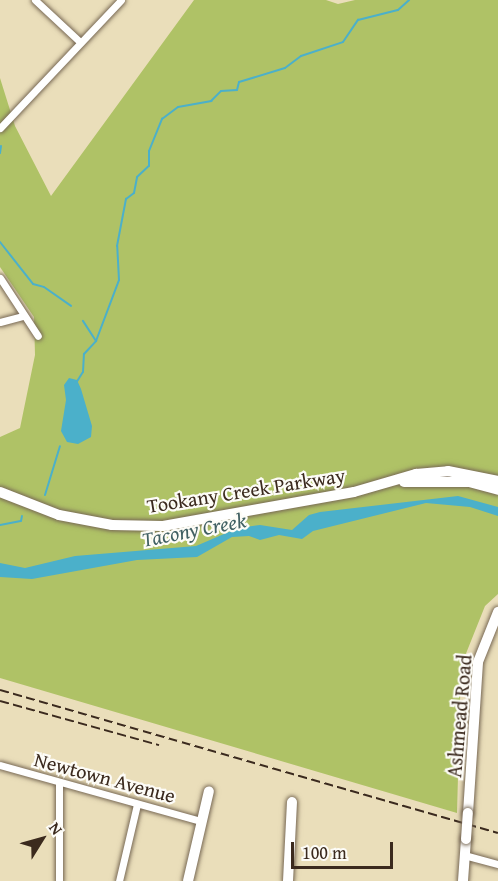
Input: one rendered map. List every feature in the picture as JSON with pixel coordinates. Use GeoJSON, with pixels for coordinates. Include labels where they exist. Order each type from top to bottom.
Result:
{"type":"FeatureCollection","features":[{"type":"Feature","properties":{"kind":"main road","name":"Tookany Creek Parkway"},"geometry":{"type":"LineString","coordinates":[[0,492],[59,515],[112,525],[163,525],[400,481],[416,474],[447,471],[498,481]]}},
{"type":"Feature","properties":{"kind":"main road"},"geometry":{"type":"LineString","coordinates":[[400,481],[469,482],[498,490]]}},
{"type":"Feature","properties":{"kind":"main road","name":"Ashmead Road"},"geometry":{"type":"LineString","coordinates":[[463,881],[478,662],[498,612]]}},
{"type":"Feature","properties":{"kind":"main road"},"geometry":{"type":"LineString","coordinates":[[188,881],[209,791]]}},
{"type":"Feature","properties":{"kind":"main road"},"geometry":{"type":"LineString","coordinates":[[288,881],[292,802]]}},
{"type":"Feature","properties":{"kind":"street"},"geometry":{"type":"LineString","coordinates":[[35,0],[80,42]]}},
{"type":"Feature","properties":{"kind":"street"},"geometry":{"type":"LineString","coordinates":[[0,128],[121,0]]}},
{"type":"Feature","properties":{"kind":"street"},"geometry":{"type":"LineString","coordinates":[[0,278],[38,336]]}},
{"type":"Feature","properties":{"kind":"street"},"geometry":{"type":"LineString","coordinates":[[0,322],[23,316]]}},
{"type":"Feature","properties":{"kind":"street","name":"Newtown Avenue"},"geometry":{"type":"LineString","coordinates":[[0,765],[201,821]]}},
{"type":"Feature","properties":{"kind":"street"},"geometry":{"type":"LineString","coordinates":[[59,783],[59,881]]}},
{"type":"Feature","properties":{"kind":"street"},"geometry":{"type":"LineString","coordinates":[[119,881],[137,804]]}},
{"type":"Feature","properties":{"kind":"street"},"geometry":{"type":"LineString","coordinates":[[464,855],[498,864]]}},
{"type":"Feature","properties":{"kind":"green space"},"geometry":{"type":"Polygon","coordinates":[[[194,0],[326,0],[338,4],[355,0],[498,0],[498,594],[485,606],[461,666],[457,813],[0,678],[0,437],[20,428],[35,355],[34,317],[0,267],[0,78],[15,126],[51,196],[194,0]]]}},
{"type":"Feature","properties":{"kind":"water"},"geometry":{"type":"Polygon","coordinates":[[[69,378],[77,380],[92,426],[91,437],[78,444],[67,442],[61,431],[66,400],[64,385],[69,378]]]}},
{"type":"Feature","properties":{"kind":"water"},"geometry":{"type":"Polygon","coordinates":[[[458,496],[498,507],[498,516],[470,507],[426,503],[313,531],[302,539],[279,535],[260,540],[249,536],[232,537],[197,557],[137,560],[32,579],[0,577],[0,563],[25,568],[75,556],[196,546],[238,528],[260,525],[292,530],[309,515],[320,512],[458,496]]]}},
{"type":"Feature","properties":{"kind":"waterway"},"geometry":{"type":"LineString","coordinates":[[96,341],[119,280],[117,246],[126,199],[134,193],[137,177],[149,166],[149,151],[162,119],[178,107],[211,101],[221,91],[237,90],[239,82],[285,68],[301,56],[343,42],[358,20],[398,10],[409,0]]}},
{"type":"Feature","properties":{"kind":"waterway"},"geometry":{"type":"LineString","coordinates":[[0,153],[1,146]]}},
{"type":"Feature","properties":{"kind":"waterway"},"geometry":{"type":"LineString","coordinates":[[0,242],[33,284],[44,287],[71,306]]}},
{"type":"Feature","properties":{"kind":"waterway"},"geometry":{"type":"LineString","coordinates":[[76,383],[83,372],[84,354],[96,341],[83,321]]}},
{"type":"Feature","properties":{"kind":"waterway"},"geometry":{"type":"LineString","coordinates":[[45,495],[60,446]]}},
{"type":"Feature","properties":{"kind":"waterway"},"geometry":{"type":"LineString","coordinates":[[0,525],[21,521],[22,516]]}},
{"type":"Feature","properties":{"kind":"railway"},"geometry":{"type":"LineString","coordinates":[[0,690],[498,833]]}},
{"type":"Feature","properties":{"kind":"railway"},"geometry":{"type":"LineString","coordinates":[[0,701],[159,745]]}},
{"type":"Feature","properties":{"kind":"water label","name":"Tacony Creek"},"geometry":{"type":"Point","coordinates":[194,530]}}]}
